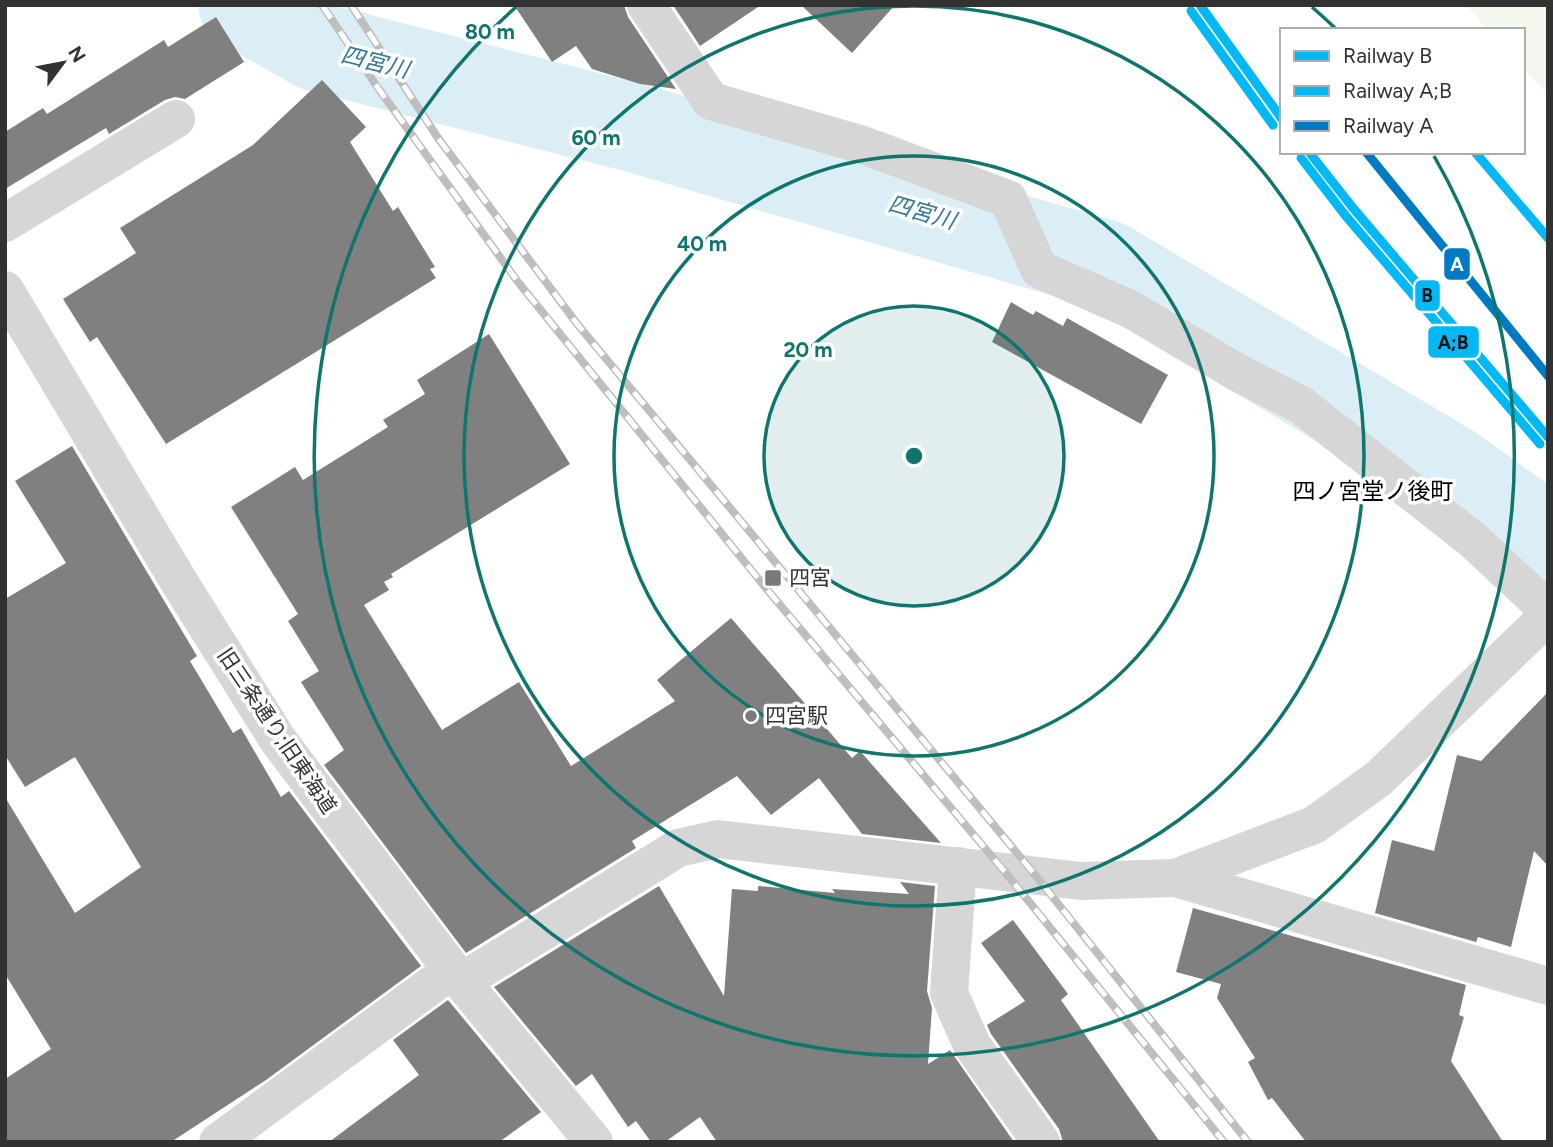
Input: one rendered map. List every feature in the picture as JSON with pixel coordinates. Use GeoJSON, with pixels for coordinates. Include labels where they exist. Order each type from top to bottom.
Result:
{"type":"FeatureCollection","features":[{"type":"Feature","properties":{"kind":"street"},"geometry":{"type":"LineString","coordinates":[[646,5],[711,102],[863,145],[1008,199],[1039,269],[1130,309],[1235,371],[1301,405],[1473,540],[1548,610]]}},
{"type":"Feature","properties":{"kind":"street"},"geometry":{"type":"LineString","coordinates":[[5,222],[176,119]]}},
{"type":"Feature","properties":{"kind":"street","name":"旧三条通り;旧東海道"},"geometry":{"type":"LineString","coordinates":[[5,290],[180,585],[278,740],[456,976],[594,1142]]}},
{"type":"Feature","properties":{"kind":"street"},"geometry":{"type":"LineString","coordinates":[[1175,878],[1314,825],[1378,779],[1548,616]]}},
{"type":"Feature","properties":{"kind":"street"},"geometry":{"type":"LineString","coordinates":[[218,1142],[456,976],[678,848],[718,839],[1081,881],[1175,878],[1548,986]]}},
{"type":"Feature","properties":{"kind":"street"},"geometry":{"type":"LineString","coordinates":[[958,866],[949,993],[972,1045],[1041,1142]]}},
{"type":"Feature","properties":{"kind":"shaded area"},"geometry":{"type":"Polygon","coordinates":[[[1466,5],[1548,5],[1548,94],[1525,70],[1525,28],[1486,28],[1466,5]]]}},
{"type":"Feature","properties":{"kind":"building"},"geometry":{"type":"Polygon","coordinates":[[[514,5],[624,5],[628,17],[676,89],[640,84],[592,69],[576,46],[552,62],[514,5]]]}},
{"type":"Feature","properties":{"kind":"building"},"geometry":{"type":"Polygon","coordinates":[[[673,5],[761,5],[700,46],[673,5]]]}},
{"type":"Feature","properties":{"kind":"building"},"geometry":{"type":"Polygon","coordinates":[[[801,5],[895,5],[852,53],[801,5]]]}},
{"type":"Feature","properties":{"kind":"building"},"geometry":{"type":"Polygon","coordinates":[[[216,17],[244,62],[185,99],[175,97],[165,100],[109,134],[106,128],[5,189],[5,132],[43,108],[47,114],[164,40],[168,47],[216,17]]]}},
{"type":"Feature","properties":{"kind":"building"},"geometry":{"type":"Polygon","coordinates":[[[322,80],[366,127],[350,142],[393,211],[398,207],[435,267],[430,269],[436,278],[166,444],[97,337],[90,342],[63,299],[136,253],[120,228],[253,145],[322,80]]]}},
{"type":"Feature","properties":{"kind":"building"},"geometry":{"type":"Polygon","coordinates":[[[1011,302],[1033,315],[1036,311],[1063,326],[1067,318],[1168,375],[1141,424],[992,342],[1011,302]]]}},
{"type":"Feature","properties":{"kind":"building"},"geometry":{"type":"Polygon","coordinates":[[[489,334],[570,464],[391,574],[393,577],[384,582],[389,590],[364,605],[442,730],[519,682],[571,766],[675,701],[657,680],[731,618],[852,758],[860,751],[941,843],[862,834],[819,778],[771,815],[737,776],[632,841],[636,848],[466,953],[324,765],[344,750],[301,682],[319,671],[288,621],[298,614],[231,507],[295,467],[303,480],[388,427],[383,420],[425,394],[417,380],[489,334]]]}},
{"type":"Feature","properties":{"kind":"building"},"geometry":{"type":"Polygon","coordinates":[[[72,446],[197,656],[190,661],[233,733],[241,728],[281,797],[289,791],[421,966],[266,1080],[171,1142],[5,1142],[5,1079],[51,1049],[5,974],[5,797],[75,913],[141,867],[75,757],[25,787],[5,755],[5,599],[66,563],[15,481],[72,446]]]}},
{"type":"Feature","properties":{"kind":"building"},"geometry":{"type":"Polygon","coordinates":[[[1548,692],[1548,866],[1534,851],[1511,947],[1478,937],[1476,942],[1375,913],[1392,840],[1434,851],[1457,755],[1481,761],[1548,692]]]}},
{"type":"Feature","properties":{"kind":"building"},"geometry":{"type":"Polygon","coordinates":[[[900,882],[935,886],[927,991],[932,1008],[928,1064],[950,1050],[1014,1142],[717,1142],[700,1117],[665,1142],[651,1142],[636,1121],[628,1127],[592,1074],[576,1086],[494,987],[659,886],[724,996],[732,889],[758,891],[758,886],[835,893],[832,889],[909,894],[900,882]]]}},
{"type":"Feature","properties":{"kind":"building"},"geometry":{"type":"Polygon","coordinates":[[[1193,908],[1466,985],[1459,1015],[1464,1017],[1451,1061],[1503,1142],[1306,1142],[1272,1098],[1268,1100],[1248,1062],[1255,1058],[1217,998],[1221,984],[1176,972],[1193,908]]]}},
{"type":"Feature","properties":{"kind":"building"},"geometry":{"type":"Polygon","coordinates":[[[1013,920],[1068,994],[1061,1000],[1160,1142],[1063,1142],[1059,1129],[991,1034],[987,1025],[1025,1001],[981,943],[1013,920]]]}},
{"type":"Feature","properties":{"kind":"building"},"geometry":{"type":"Polygon","coordinates":[[[448,1000],[541,1112],[499,1142],[329,1142],[419,1075],[393,1040],[448,1000]]]}},
{"type":"Feature","properties":{"kind":"waterway","name":"四宮川"},"geometry":{"type":"LineString","coordinates":[[243,5],[317,47],[635,128],[1107,265],[1452,470],[1548,539]]}},
{"type":"Feature","properties":{"kind":"railway"},"geometry":{"type":"LineString","coordinates":[[322,5],[378,88],[518,282],[765,587],[1005,872],[1224,1142]]}},
{"type":"Feature","properties":{"kind":"railway"},"geometry":{"type":"LineString","coordinates":[[351,5],[438,138],[578,325],[1036,876],[1248,1142]]}},
{"type":"Feature","properties":{"kind":"rail line","name":"B"},"geometry":{"type":"LineString","coordinates":[[1200,5],[1280,116]]}},
{"type":"Feature","properties":{"kind":"rail line","name":"A;B"},"geometry":{"type":"LineString","coordinates":[[1191,11],[1273,125]]}},
{"type":"Feature","properties":{"kind":"rail line","name":"B"},"geometry":{"type":"LineString","coordinates":[[1311,154],[1353,208],[1548,437]]}},
{"type":"Feature","properties":{"kind":"rail line","name":"A"},"geometry":{"type":"LineString","coordinates":[[1368,154],[1548,376]]}},
{"type":"Feature","properties":{"kind":"rail line","name":"B"},"geometry":{"type":"LineString","coordinates":[[1477,154],[1548,238]]}},
{"type":"Feature","properties":{"kind":"rail line","name":"A;B"},"geometry":{"type":"LineString","coordinates":[[1301,158],[1345,215],[1540,444]]}},
{"type":"Feature","properties":{"kind":"place","name":"四宮"},"geometry":{"type":"Point","coordinates":[773,578]}},
{"type":"Feature","properties":{"kind":"place","name":"四宮駅"},"geometry":{"type":"Point","coordinates":[751,716]}},
{"type":"Feature","properties":{"kind":"district","name":"四ノ宮堂ノ後町"},"geometry":{"type":"Point","coordinates":[1373,491]}}]}
